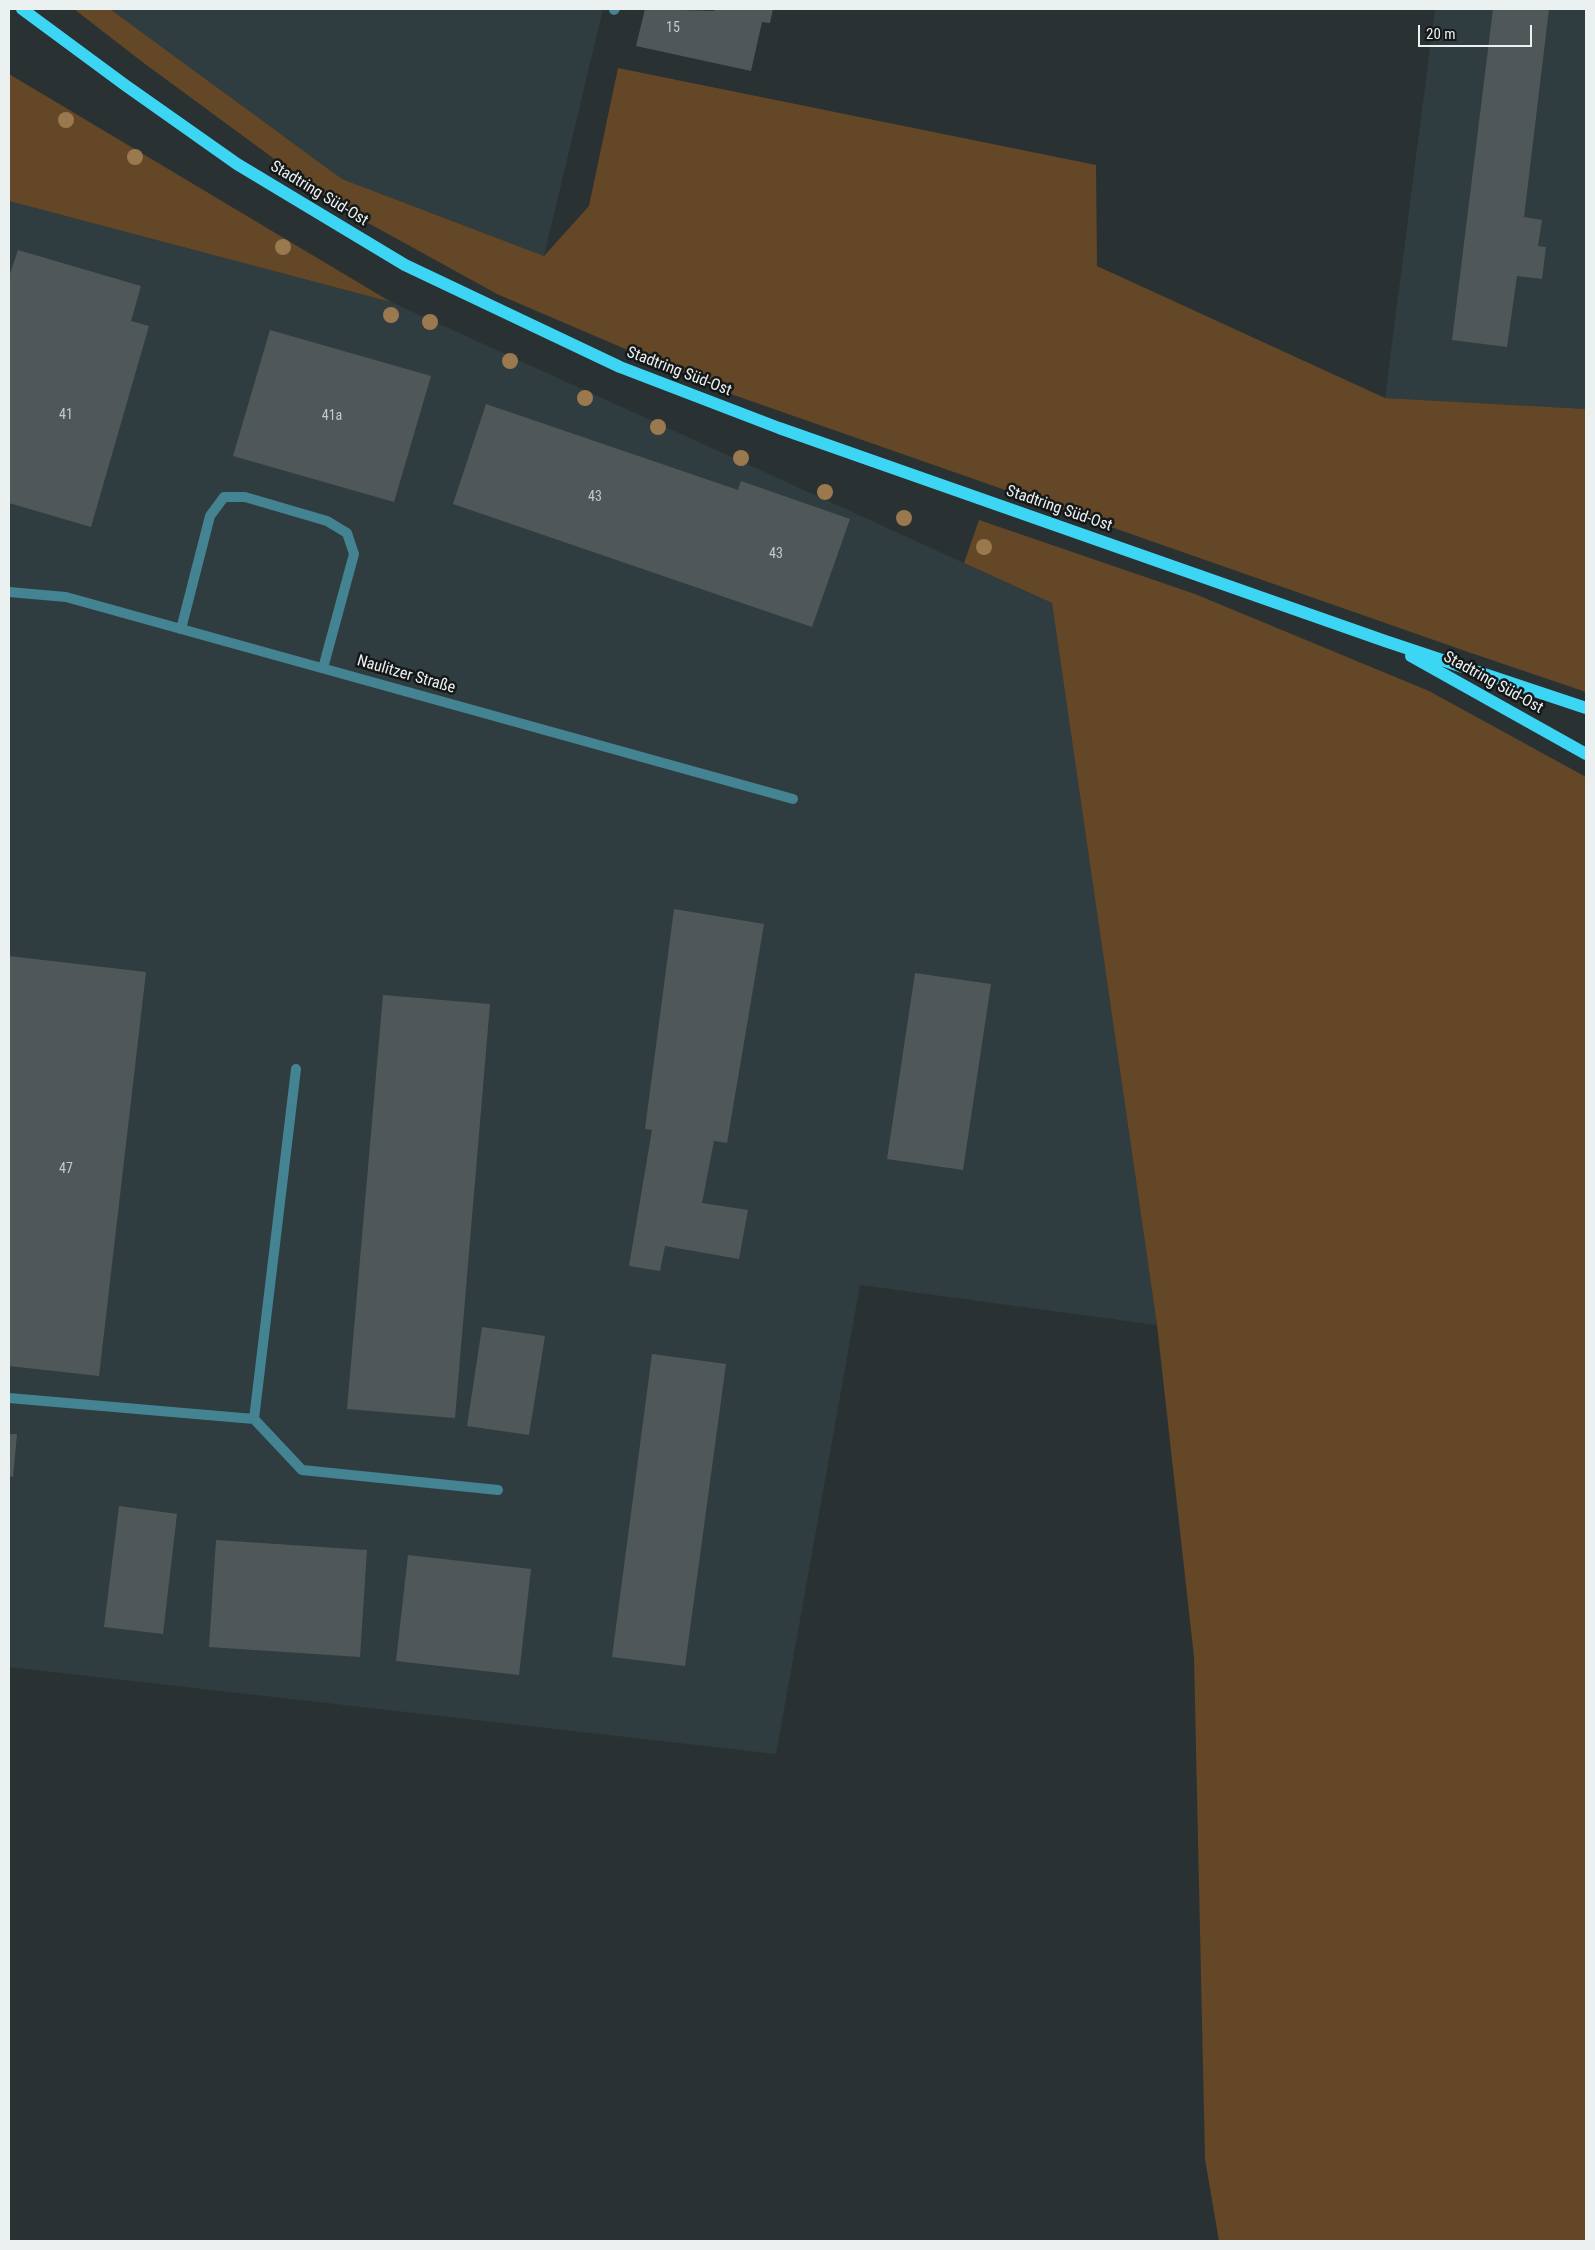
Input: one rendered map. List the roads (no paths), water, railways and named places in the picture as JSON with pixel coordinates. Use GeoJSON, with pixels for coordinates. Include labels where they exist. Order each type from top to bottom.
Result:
{"type":"FeatureCollection","features":[{"type":"Feature","properties":{"kind":"main road","name":"Stadtring Süd-Ost"},"geometry":{"type":"LineString","coordinates":[[22,9],[124,85],[237,164],[405,266],[620,366],[779,428],[1385,641],[1586,708]]}},
{"type":"Feature","properties":{"kind":"main road","name":"Stadtring Süd-Ost"},"geometry":{"type":"LineString","coordinates":[[1385,641],[1586,754]]}},
{"type":"Feature","properties":{"kind":"street"},"geometry":{"type":"LineString","coordinates":[[181,629],[210,516],[224,497],[245,497],[327,521],[347,532],[354,554],[323,668]]}},
{"type":"Feature","properties":{"kind":"street","name":"Naulitzer Straße"},"geometry":{"type":"LineString","coordinates":[[9,592],[66,597],[793,799]]}},
{"type":"Feature","properties":{"kind":"street"},"geometry":{"type":"LineString","coordinates":[[254,1419],[296,1070]]}},
{"type":"Feature","properties":{"kind":"street"},"geometry":{"type":"LineString","coordinates":[[9,1398],[254,1419],[302,1470],[498,1490]]}}]}
